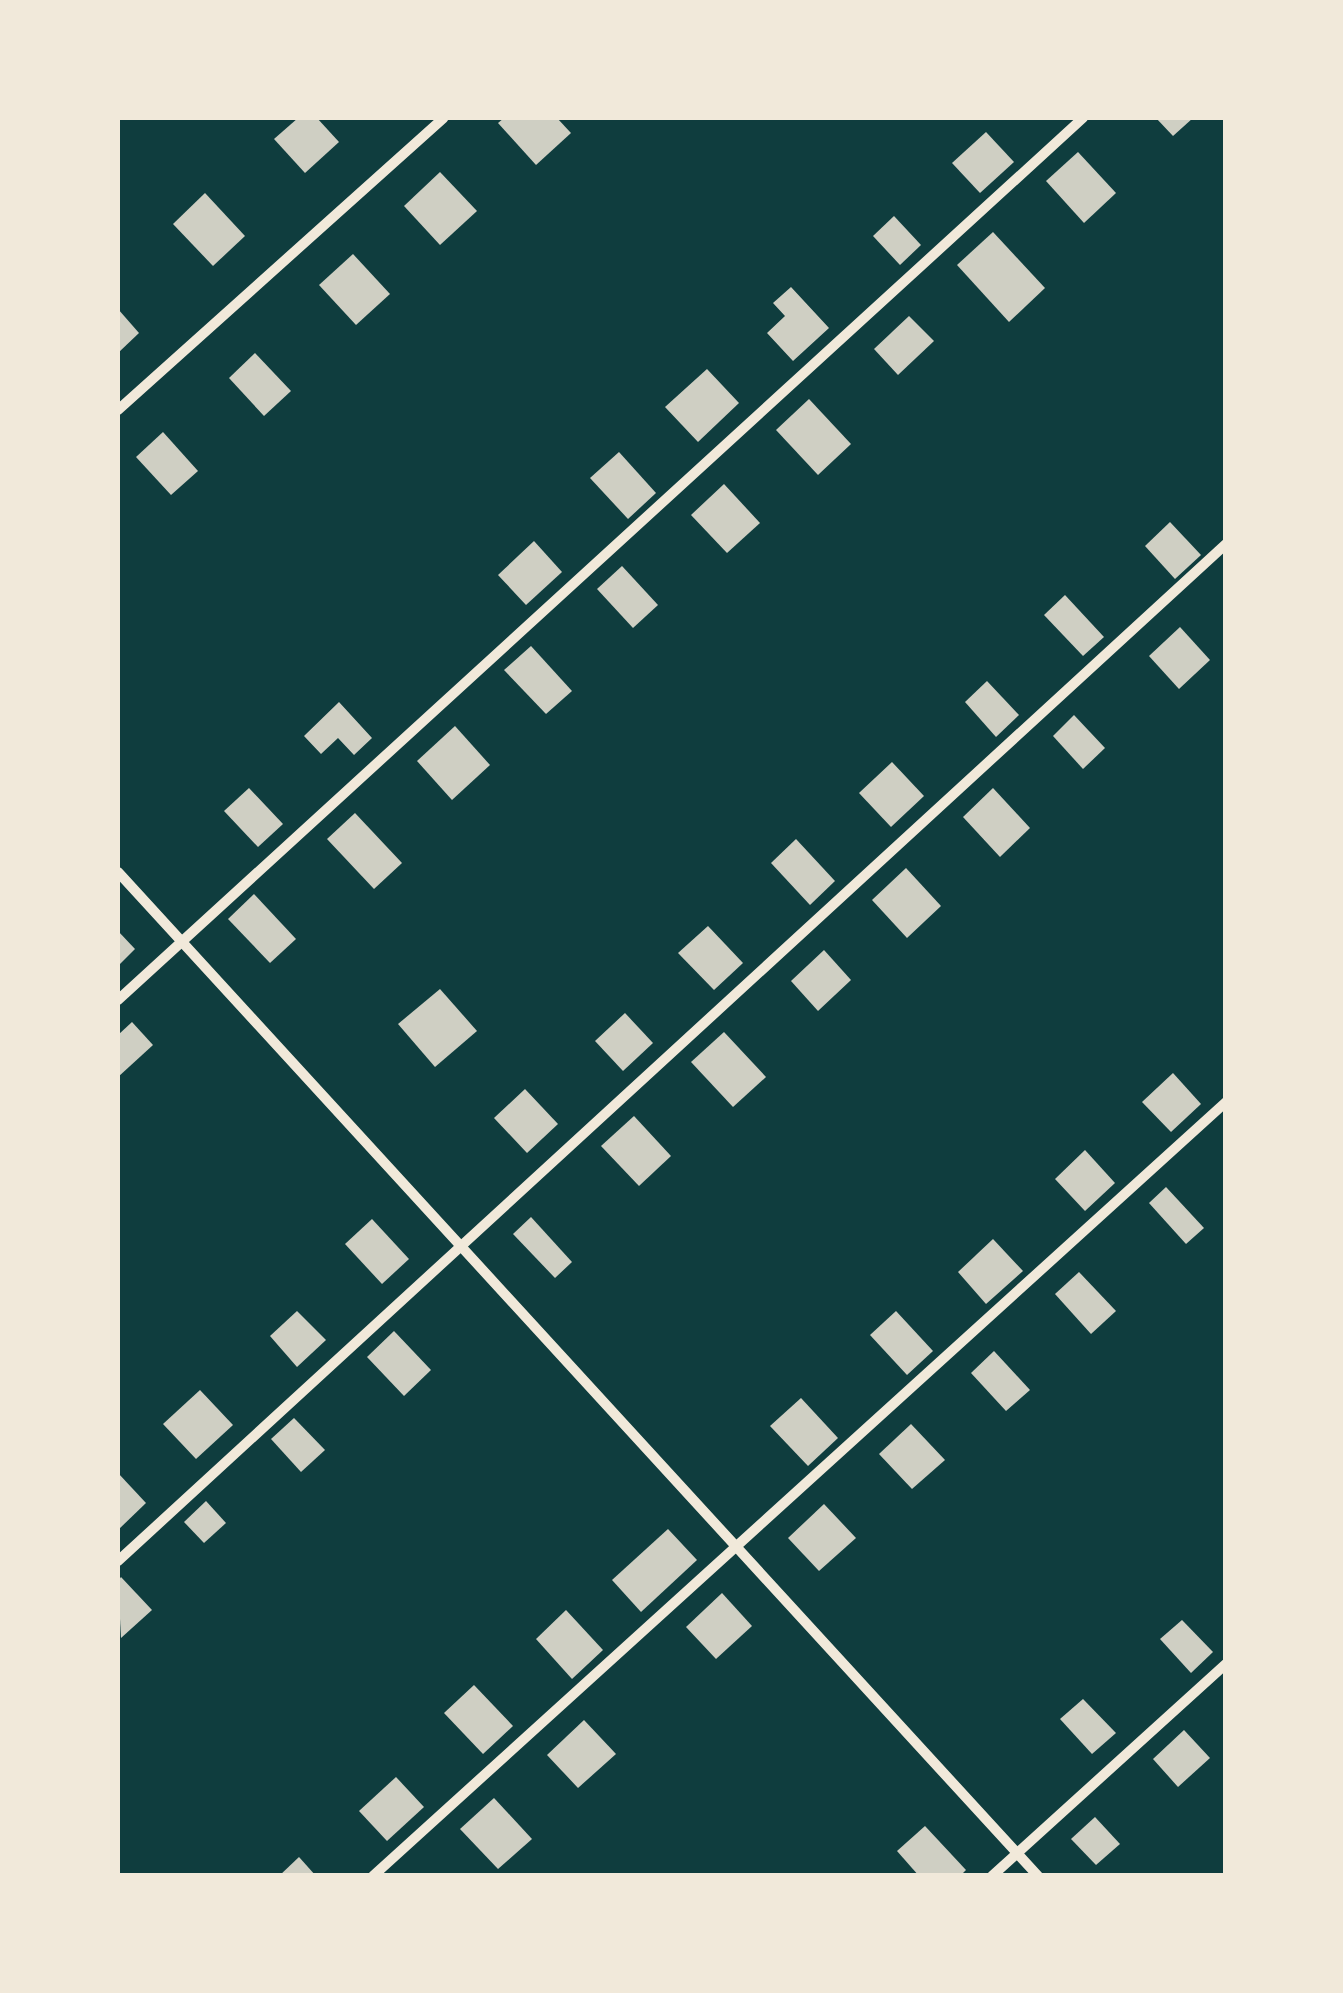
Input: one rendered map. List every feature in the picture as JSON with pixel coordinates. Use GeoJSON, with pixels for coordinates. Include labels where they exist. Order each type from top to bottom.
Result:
{"type":"FeatureCollection","features":[{"type":"Feature","properties":{"kind":"street"},"geometry":{"type":"LineString","coordinates":[[118,410],[443,118]]}},
{"type":"Feature","properties":{"kind":"street"},"geometry":{"type":"LineString","coordinates":[[118,1000],[1083,118]]}},
{"type":"Feature","properties":{"kind":"street"},"geometry":{"type":"LineString","coordinates":[[118,1561],[1226,544]]}},
{"type":"Feature","properties":{"kind":"street"},"geometry":{"type":"LineString","coordinates":[[118,872],[733,1549],[1038,1876]]}},
{"type":"Feature","properties":{"kind":"street"},"geometry":{"type":"LineString","coordinates":[[372,1876],[1226,1102]]}},
{"type":"Feature","properties":{"kind":"street"},"geometry":{"type":"LineString","coordinates":[[992,1876],[1226,1664]]}},
{"type":"Feature","properties":{"kind":"building"},"geometry":{"type":"Polygon","coordinates":[[[298,118],[317,118],[339,142],[305,173],[274,139],[298,118]]]}},
{"type":"Feature","properties":{"kind":"building"},"geometry":{"type":"Polygon","coordinates":[[[504,118],[557,118],[571,133],[536,165],[498,123],[504,118]]]}},
{"type":"Feature","properties":{"kind":"building"},"geometry":{"type":"Polygon","coordinates":[[[1156,118],[1193,118],[1173,136],[1156,118]]]}},
{"type":"Feature","properties":{"kind":"building"},"geometry":{"type":"Polygon","coordinates":[[[986,132],[1014,162],[980,193],[952,163],[986,132]]]}},
{"type":"Feature","properties":{"kind":"building"},"geometry":{"type":"Polygon","coordinates":[[[1078,152],[1116,193],[1084,223],[1046,181],[1078,152]]]}},
{"type":"Feature","properties":{"kind":"building"},"geometry":{"type":"Polygon","coordinates":[[[440,172],[477,211],[440,245],[404,206],[440,172]]]}},
{"type":"Feature","properties":{"kind":"building"},"geometry":{"type":"Polygon","coordinates":[[[205,193],[245,236],[213,266],[173,224],[205,193]]]}},
{"type":"Feature","properties":{"kind":"building"},"geometry":{"type":"Polygon","coordinates":[[[894,216],[921,245],[900,265],[873,236],[894,216]]]}},
{"type":"Feature","properties":{"kind":"building"},"geometry":{"type":"Polygon","coordinates":[[[993,232],[1045,288],[1009,322],[957,265],[993,232]]]}},
{"type":"Feature","properties":{"kind":"building"},"geometry":{"type":"Polygon","coordinates":[[[353,254],[390,294],[356,325],[319,285],[353,254]]]}},
{"type":"Feature","properties":{"kind":"building"},"geometry":{"type":"Polygon","coordinates":[[[791,287],[829,328],[793,361],[767,333],[785,316],[773,303],[791,287]]]}},
{"type":"Feature","properties":{"kind":"building"},"geometry":{"type":"Polygon","coordinates":[[[118,309],[139,333],[118,353],[118,309]]]}},
{"type":"Feature","properties":{"kind":"building"},"geometry":{"type":"Polygon","coordinates":[[[909,316],[934,341],[898,375],[874,349],[909,316]]]}},
{"type":"Feature","properties":{"kind":"building"},"geometry":{"type":"Polygon","coordinates":[[[255,353],[291,391],[264,416],[229,378],[255,353]]]}},
{"type":"Feature","properties":{"kind":"building"},"geometry":{"type":"Polygon","coordinates":[[[707,369],[739,403],[698,442],[665,407],[707,369]]]}},
{"type":"Feature","properties":{"kind":"building"},"geometry":{"type":"Polygon","coordinates":[[[809,399],[851,444],[818,475],[776,430],[809,399]]]}},
{"type":"Feature","properties":{"kind":"building"},"geometry":{"type":"Polygon","coordinates":[[[163,432],[198,471],[171,495],[136,457],[163,432]]]}},
{"type":"Feature","properties":{"kind":"building"},"geometry":{"type":"Polygon","coordinates":[[[619,452],[656,493],[628,519],[590,478],[619,452]]]}},
{"type":"Feature","properties":{"kind":"building"},"geometry":{"type":"Polygon","coordinates":[[[724,484],[760,523],[727,553],[691,515],[724,484]]]}},
{"type":"Feature","properties":{"kind":"building"},"geometry":{"type":"Polygon","coordinates":[[[1170,522],[1201,555],[1175,579],[1145,546],[1170,522]]]}},
{"type":"Feature","properties":{"kind":"building"},"geometry":{"type":"Polygon","coordinates":[[[534,541],[562,572],[526,605],[498,575],[534,541]]]}},
{"type":"Feature","properties":{"kind":"building"},"geometry":{"type":"Polygon","coordinates":[[[622,566],[658,605],[633,628],[597,589],[622,566]]]}},
{"type":"Feature","properties":{"kind":"building"},"geometry":{"type":"Polygon","coordinates":[[[1065,595],[1104,637],[1083,656],[1044,615],[1065,595]]]}},
{"type":"Feature","properties":{"kind":"building"},"geometry":{"type":"Polygon","coordinates":[[[1180,627],[1210,660],[1179,689],[1149,656],[1180,627]]]}},
{"type":"Feature","properties":{"kind":"building"},"geometry":{"type":"Polygon","coordinates":[[[531,646],[572,691],[546,714],[504,670],[531,646]]]}},
{"type":"Feature","properties":{"kind":"building"},"geometry":{"type":"Polygon","coordinates":[[[987,681],[1019,715],[996,737],[965,702],[987,681]]]}},
{"type":"Feature","properties":{"kind":"building"},"geometry":{"type":"Polygon","coordinates":[[[339,702],[372,738],[354,755],[338,738],[321,754],[304,736],[339,702]]]}},
{"type":"Feature","properties":{"kind":"building"},"geometry":{"type":"Polygon","coordinates":[[[1074,715],[1105,748],[1083,769],[1053,736],[1074,715]]]}},
{"type":"Feature","properties":{"kind":"building"},"geometry":{"type":"Polygon","coordinates":[[[455,726],[490,765],[452,800],[417,761],[455,726]]]}},
{"type":"Feature","properties":{"kind":"building"},"geometry":{"type":"Polygon","coordinates":[[[892,762],[924,796],[891,827],[859,793],[892,762]]]}},
{"type":"Feature","properties":{"kind":"building"},"geometry":{"type":"Polygon","coordinates":[[[249,788],[283,824],[258,847],[224,811],[249,788]]]}},
{"type":"Feature","properties":{"kind":"building"},"geometry":{"type":"Polygon","coordinates":[[[993,788],[1030,828],[1000,857],[963,817],[993,788]]]}},
{"type":"Feature","properties":{"kind":"building"},"geometry":{"type":"Polygon","coordinates":[[[355,813],[402,863],[374,889],[327,839],[355,813]]]}},
{"type":"Feature","properties":{"kind":"building"},"geometry":{"type":"Polygon","coordinates":[[[796,839],[835,881],[810,905],[771,863],[796,839]]]}},
{"type":"Feature","properties":{"kind":"building"},"geometry":{"type":"Polygon","coordinates":[[[906,868],[941,906],[907,938],[872,900],[906,868]]]}},
{"type":"Feature","properties":{"kind":"building"},"geometry":{"type":"Polygon","coordinates":[[[254,894],[296,939],[270,963],[228,919],[254,894]]]}},
{"type":"Feature","properties":{"kind":"building"},"geometry":{"type":"Polygon","coordinates":[[[708,926],[743,963],[714,990],[678,953],[708,926]]]}},
{"type":"Feature","properties":{"kind":"building"},"geometry":{"type":"Polygon","coordinates":[[[118,931],[135,949],[118,966],[118,931]]]}},
{"type":"Feature","properties":{"kind":"building"},"geometry":{"type":"Polygon","coordinates":[[[824,950],[851,980],[818,1011],[791,981],[824,950]]]}},
{"type":"Feature","properties":{"kind":"building"},"geometry":{"type":"Polygon","coordinates":[[[440,989],[477,1031],[435,1067],[398,1024],[440,989]]]}},
{"type":"Feature","properties":{"kind":"building"},"geometry":{"type":"Polygon","coordinates":[[[625,1013],[653,1043],[623,1071],[595,1041],[625,1013]]]}},
{"type":"Feature","properties":{"kind":"building"},"geometry":{"type":"Polygon","coordinates":[[[132,1022],[153,1045],[118,1077],[118,1035],[132,1022]]]}},
{"type":"Feature","properties":{"kind":"building"},"geometry":{"type":"Polygon","coordinates":[[[724,1032],[766,1077],[733,1107],[691,1062],[724,1032]]]}},
{"type":"Feature","properties":{"kind":"building"},"geometry":{"type":"Polygon","coordinates":[[[1173,1073],[1201,1104],[1171,1132],[1142,1102],[1173,1073]]]}},
{"type":"Feature","properties":{"kind":"building"},"geometry":{"type":"Polygon","coordinates":[[[525,1089],[558,1124],[527,1153],[494,1118],[525,1089]]]}},
{"type":"Feature","properties":{"kind":"building"},"geometry":{"type":"Polygon","coordinates":[[[634,1116],[671,1156],[639,1186],[601,1146],[634,1116]]]}},
{"type":"Feature","properties":{"kind":"building"},"geometry":{"type":"Polygon","coordinates":[[[1085,1150],[1115,1183],[1085,1211],[1055,1179],[1085,1150]]]}},
{"type":"Feature","properties":{"kind":"building"},"geometry":{"type":"Polygon","coordinates":[[[1166,1187],[1204,1228],[1186,1244],[1149,1203],[1166,1187]]]}},
{"type":"Feature","properties":{"kind":"building"},"geometry":{"type":"Polygon","coordinates":[[[531,1217],[572,1262],[555,1278],[513,1234],[531,1217]]]}},
{"type":"Feature","properties":{"kind":"building"},"geometry":{"type":"Polygon","coordinates":[[[372,1219],[409,1259],[382,1284],[345,1244],[372,1219]]]}},
{"type":"Feature","properties":{"kind":"building"},"geometry":{"type":"Polygon","coordinates":[[[993,1239],[1023,1271],[986,1304],[958,1272],[993,1239]]]}},
{"type":"Feature","properties":{"kind":"building"},"geometry":{"type":"Polygon","coordinates":[[[1079,1272],[1116,1311],[1091,1334],[1055,1294],[1079,1272]]]}},
{"type":"Feature","properties":{"kind":"building"},"geometry":{"type":"Polygon","coordinates":[[[297,1311],[326,1340],[297,1367],[270,1336],[297,1311]]]}},
{"type":"Feature","properties":{"kind":"building"},"geometry":{"type":"Polygon","coordinates":[[[896,1311],[933,1351],[907,1375],[870,1335],[896,1311]]]}},
{"type":"Feature","properties":{"kind":"building"},"geometry":{"type":"Polygon","coordinates":[[[394,1331],[431,1370],[404,1396],[367,1357],[394,1331]]]}},
{"type":"Feature","properties":{"kind":"building"},"geometry":{"type":"Polygon","coordinates":[[[994,1351],[1030,1390],[1006,1411],[971,1373],[994,1351]]]}},
{"type":"Feature","properties":{"kind":"building"},"geometry":{"type":"Polygon","coordinates":[[[200,1390],[233,1425],[196,1459],[163,1424],[200,1390]]]}},
{"type":"Feature","properties":{"kind":"building"},"geometry":{"type":"Polygon","coordinates":[[[801,1398],[838,1438],[808,1466],[770,1426],[801,1398]]]}},
{"type":"Feature","properties":{"kind":"building"},"geometry":{"type":"Polygon","coordinates":[[[294,1418],[325,1450],[301,1472],[271,1439],[294,1418]]]}},
{"type":"Feature","properties":{"kind":"building"},"geometry":{"type":"Polygon","coordinates":[[[911,1424],[945,1460],[912,1489],[879,1454],[911,1424]]]}},
{"type":"Feature","properties":{"kind":"building"},"geometry":{"type":"Polygon","coordinates":[[[118,1473],[146,1503],[118,1530],[118,1473]]]}},
{"type":"Feature","properties":{"kind":"building"},"geometry":{"type":"Polygon","coordinates":[[[206,1501],[226,1523],[204,1543],[184,1522],[206,1501]]]}},
{"type":"Feature","properties":{"kind":"building"},"geometry":{"type":"Polygon","coordinates":[[[824,1504],[856,1538],[819,1571],[788,1538],[824,1504]]]}},
{"type":"Feature","properties":{"kind":"building"},"geometry":{"type":"Polygon","coordinates":[[[668,1529],[697,1560],[641,1612],[612,1580],[668,1529]]]}},
{"type":"Feature","properties":{"kind":"building"},"geometry":{"type":"Polygon","coordinates":[[[121,1577],[152,1610],[121,1638],[118,1581],[121,1577]]]}},
{"type":"Feature","properties":{"kind":"building"},"geometry":{"type":"Polygon","coordinates":[[[722,1593],[752,1626],[716,1659],[686,1627],[722,1593]]]}},
{"type":"Feature","properties":{"kind":"building"},"geometry":{"type":"Polygon","coordinates":[[[566,1610],[603,1650],[572,1679],[536,1639],[566,1610]]]}},
{"type":"Feature","properties":{"kind":"building"},"geometry":{"type":"Polygon","coordinates":[[[1182,1620],[1213,1652],[1191,1673],[1160,1639],[1182,1620]]]}},
{"type":"Feature","properties":{"kind":"building"},"geometry":{"type":"Polygon","coordinates":[[[474,1685],[513,1726],[483,1754],[444,1713],[474,1685]]]}},
{"type":"Feature","properties":{"kind":"building"},"geometry":{"type":"Polygon","coordinates":[[[1083,1699],[1116,1733],[1092,1754],[1060,1719],[1083,1699]]]}},
{"type":"Feature","properties":{"kind":"building"},"geometry":{"type":"Polygon","coordinates":[[[584,1720],[616,1754],[578,1788],[547,1755],[584,1720]]]}},
{"type":"Feature","properties":{"kind":"building"},"geometry":{"type":"Polygon","coordinates":[[[1184,1730],[1210,1758],[1178,1787],[1153,1759],[1184,1730]]]}},
{"type":"Feature","properties":{"kind":"building"},"geometry":{"type":"Polygon","coordinates":[[[396,1777],[424,1807],[387,1841],[359,1811],[396,1777]]]}},
{"type":"Feature","properties":{"kind":"building"},"geometry":{"type":"Polygon","coordinates":[[[494,1798],[532,1839],[498,1869],[460,1829],[494,1798]]]}},
{"type":"Feature","properties":{"kind":"building"},"geometry":{"type":"Polygon","coordinates":[[[1095,1817],[1120,1844],[1096,1865],[1071,1839],[1095,1817]]]}},
{"type":"Feature","properties":{"kind":"building"},"geometry":{"type":"Polygon","coordinates":[[[925,1826],[966,1870],[960,1876],[919,1876],[897,1851],[925,1826]]]}},
{"type":"Feature","properties":{"kind":"building"},"geometry":{"type":"Polygon","coordinates":[[[299,1857],[316,1876],[279,1876],[299,1857]]]}}]}
